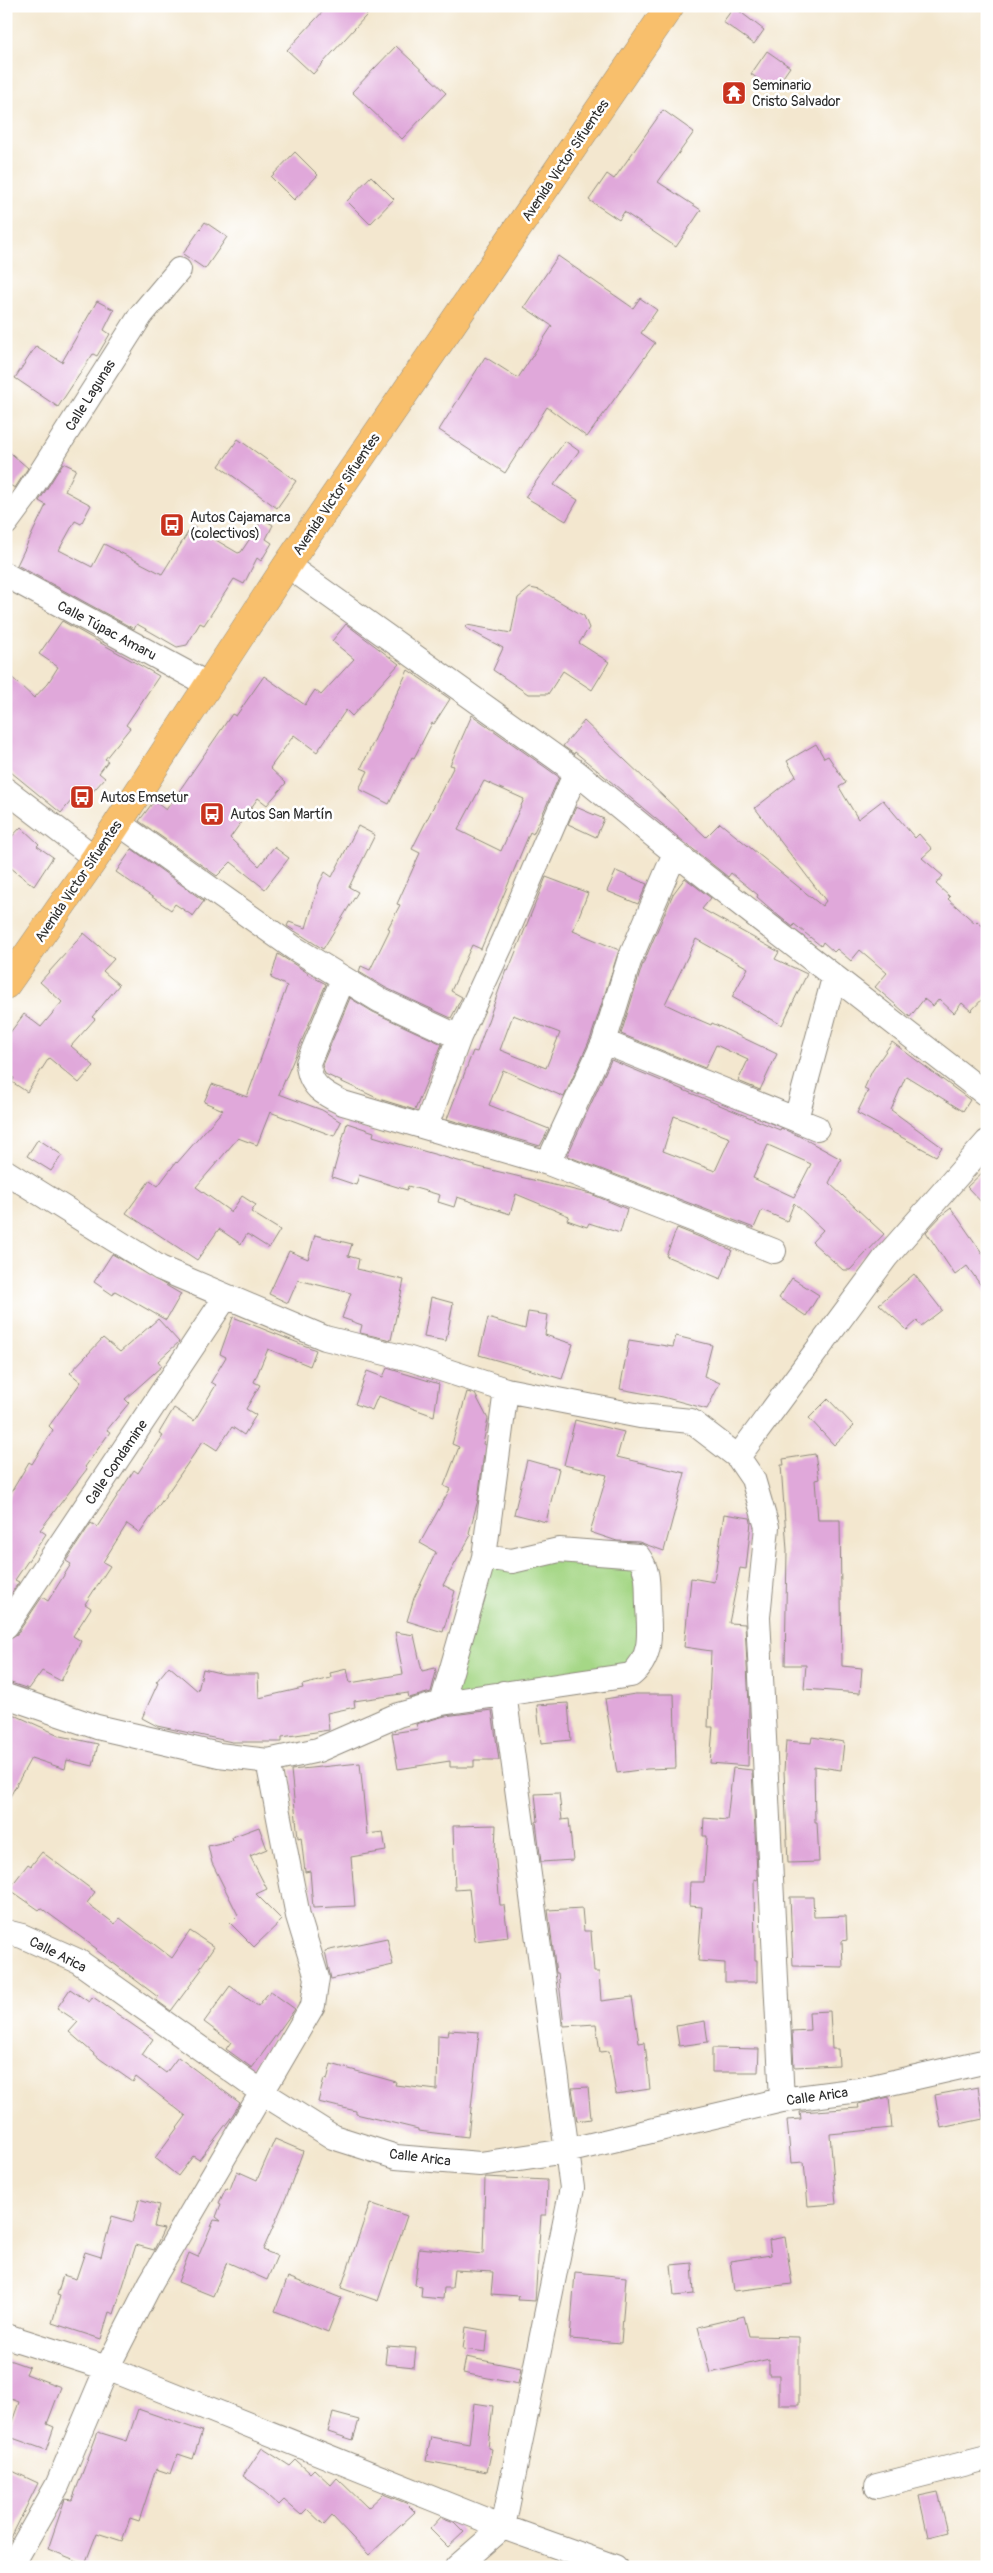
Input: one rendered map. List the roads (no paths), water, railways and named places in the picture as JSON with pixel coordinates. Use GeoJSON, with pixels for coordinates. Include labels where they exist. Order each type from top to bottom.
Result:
{"type":"FeatureCollection","features":[{"type":"Feature","properties":{"kind":"highway","name":"Avenida Victor Sifuentes"},"geometry":{"type":"LineString","coordinates":[[6,985],[95,858],[207,684],[287,565],[670,6]]}},
{"type":"Feature","properties":{"kind":"street","name":"Calle Lagunas"},"geometry":{"type":"LineString","coordinates":[[6,523],[26,496],[141,316],[179,270]]}},
{"type":"Feature","properties":{"kind":"street"},"geometry":{"type":"LineString","coordinates":[[287,565],[576,772],[675,853],[834,978],[987,1095]]}},
{"type":"Feature","properties":{"kind":"street","name":"Calle Túpac Amaru"},"geometry":{"type":"LineString","coordinates":[[6,574],[207,684]]}},
{"type":"Feature","properties":{"kind":"street"},"geometry":{"type":"LineString","coordinates":[[426,1126],[459,1037],[576,772]]}},
{"type":"Feature","properties":{"kind":"street"},"geometry":{"type":"LineString","coordinates":[[6,790],[95,858]]}},
{"type":"Feature","properties":{"kind":"street"},"geometry":{"type":"LineString","coordinates":[[117,822],[294,948],[405,1013],[459,1037]]}},
{"type":"Feature","properties":{"kind":"street"},"geometry":{"type":"LineString","coordinates":[[548,1163],[604,1042],[629,961],[675,853]]}},
{"type":"Feature","properties":{"kind":"street"},"geometry":{"type":"LineString","coordinates":[[796,1119],[834,978]]}},
{"type":"Feature","properties":{"kind":"street"},"geometry":{"type":"LineString","coordinates":[[344,979],[308,1063],[315,1086],[322,1093],[344,1103],[548,1163],[774,1251]]}},
{"type":"Feature","properties":{"kind":"street"},"geometry":{"type":"LineString","coordinates":[[604,1042],[817,1128]]}},
{"type":"Feature","properties":{"kind":"street"},"geometry":{"type":"LineString","coordinates":[[738,1457],[886,1257],[987,1142]]}},
{"type":"Feature","properties":{"kind":"street"},"geometry":{"type":"LineString","coordinates":[[6,1172],[160,1268],[225,1298],[325,1338],[410,1359],[506,1390],[640,1416],[691,1421],[738,1457],[753,1479],[767,1527],[758,1617],[782,2100]]}},
{"type":"Feature","properties":{"kind":"street","name":"Calle Condamine"},"geometry":{"type":"LineString","coordinates":[[6,1626],[225,1298]]}},
{"type":"Feature","properties":{"kind":"street"},"geometry":{"type":"LineString","coordinates":[[442,1703],[484,1557],[506,1390]]}},
{"type":"Feature","properties":{"kind":"street"},"geometry":{"type":"LineString","coordinates":[[6,1696],[97,1727],[220,1755],[268,1762],[318,1750],[398,1715],[442,1703],[631,1675],[634,1672],[646,1654],[650,1641],[648,1573],[638,1556],[558,1550],[512,1561],[484,1557]]}},
{"type":"Feature","properties":{"kind":"street"},"geometry":{"type":"LineString","coordinates":[[457,2567],[503,2527],[572,2188],[504,1694]]}},
{"type":"Feature","properties":{"kind":"street"},"geometry":{"type":"LineString","coordinates":[[11,2567],[57,2486],[107,2368],[151,2282],[313,2005],[318,1978],[298,1916],[268,1762]]}},
{"type":"Feature","properties":{"kind":"street","name":"Calle Arica"},"geometry":{"type":"LineString","coordinates":[[6,1932],[22,1936],[78,1961],[263,2093],[333,2137],[396,2157],[480,2164],[566,2151],[782,2100],[859,2090],[987,2061]]}},
{"type":"Feature","properties":{"kind":"street"},"geometry":{"type":"LineString","coordinates":[[6,2336],[107,2368],[503,2527],[615,2567]]}},
{"type":"Feature","properties":{"kind":"street"},"geometry":{"type":"LineString","coordinates":[[877,2486],[987,2458]]}},
{"type":"Feature","properties":{"kind":"place","name":"Seminario Cristo Salvador"},"geometry":{"type":"Point","coordinates":[734,93]}},
{"type":"Feature","properties":{"kind":"place","name":"Autos Cajamarca (colectivos)"},"geometry":{"type":"Point","coordinates":[172,525]}},
{"type":"Feature","properties":{"kind":"place","name":"Autos Emsetur"},"geometry":{"type":"Point","coordinates":[82,797]}},
{"type":"Feature","properties":{"kind":"place","name":"Autos San Martín"},"geometry":{"type":"Point","coordinates":[212,814]}}]}
